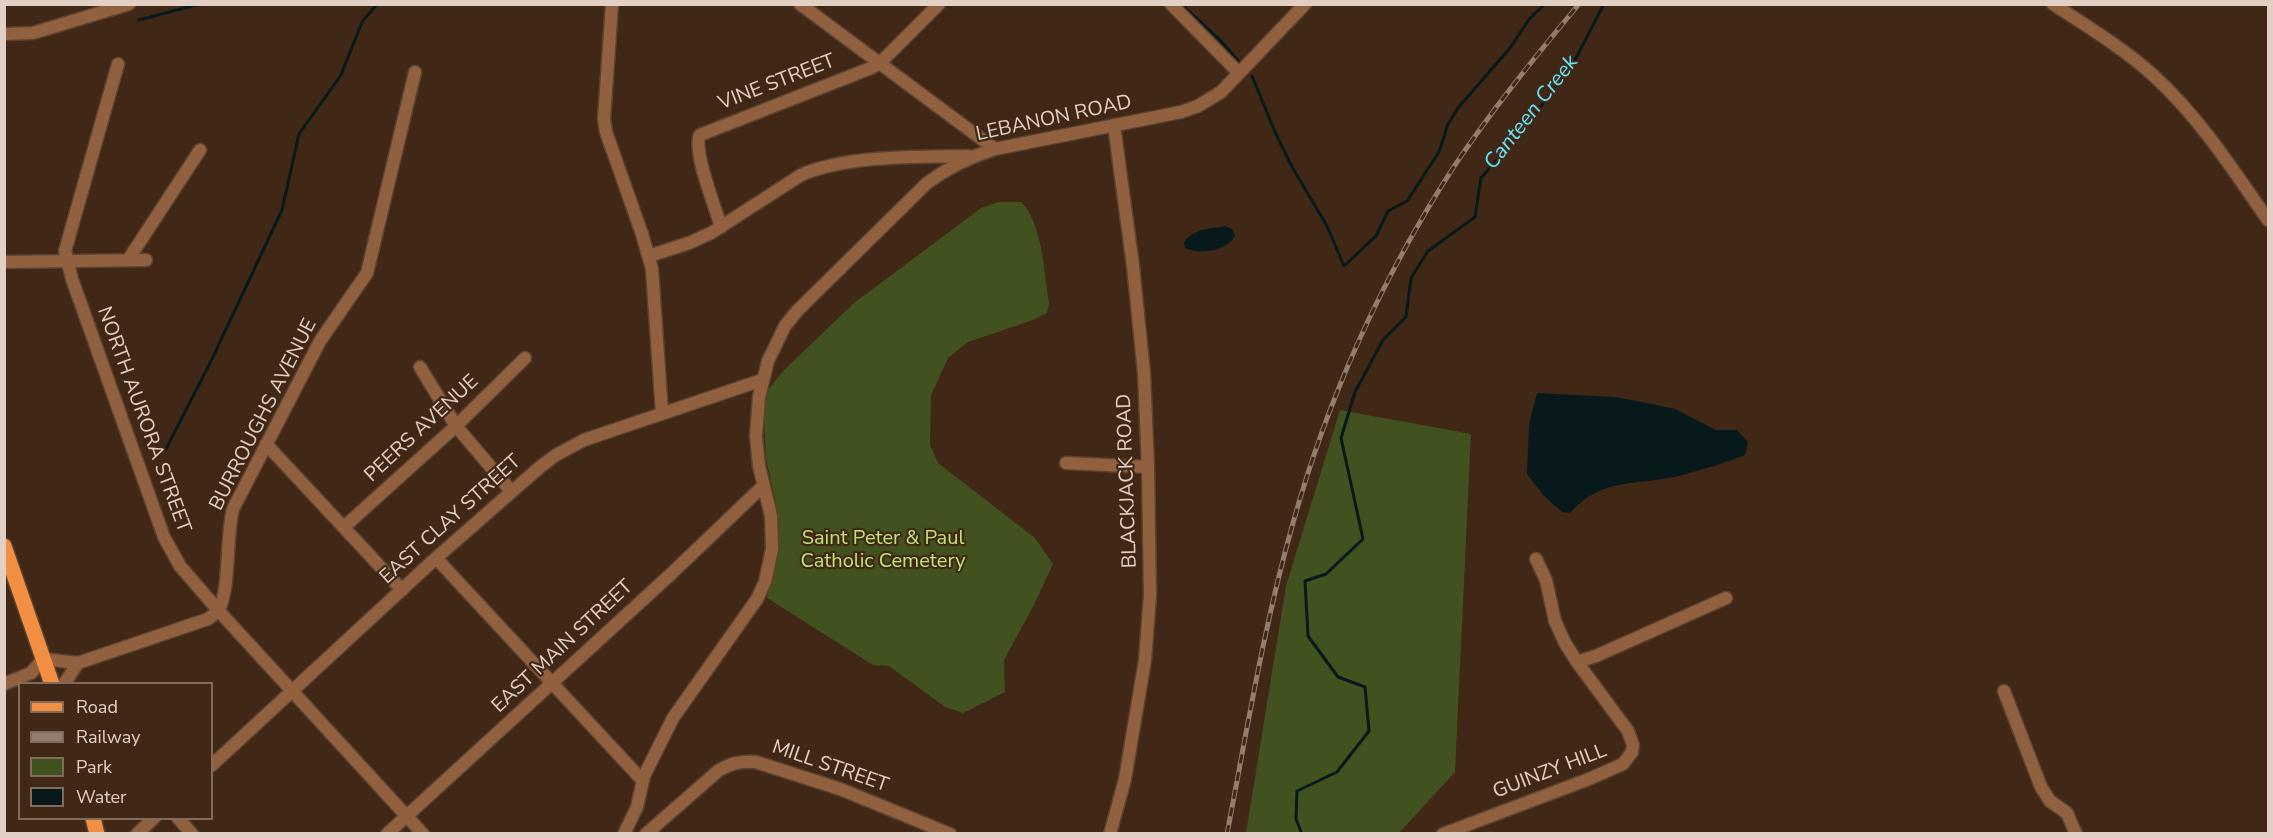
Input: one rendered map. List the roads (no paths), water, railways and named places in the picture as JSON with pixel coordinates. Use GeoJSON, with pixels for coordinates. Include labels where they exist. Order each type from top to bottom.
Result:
{"type":"FeatureCollection","features":[{"type":"Feature","properties":{"kind":"main road"},"geometry":{"type":"LineString","coordinates":[[5,551],[51,682]]}},
{"type":"Feature","properties":{"kind":"street"},"geometry":{"type":"LineString","coordinates":[[4,34],[33,33],[129,4]]}},
{"type":"Feature","properties":{"kind":"street"},"geometry":{"type":"LineString","coordinates":[[612,4],[604,112],[606,132],[652,269],[662,413]]}},
{"type":"Feature","properties":{"kind":"street"},"geometry":{"type":"LineString","coordinates":[[800,4],[995,149]]}},
{"type":"Feature","properties":{"kind":"street","name":"VINE STREET"},"geometry":{"type":"LineString","coordinates":[[722,227],[700,154],[698,141],[700,135],[871,68],[880,63],[939,4]]}},
{"type":"Feature","properties":{"kind":"street"},"geometry":{"type":"LineString","coordinates":[[1171,4],[1239,73]]}},
{"type":"Feature","properties":{"kind":"street","name":"LEBANON ROAD"},"geometry":{"type":"LineString","coordinates":[[624,834],[637,807],[643,781],[673,718],[757,599],[765,582],[770,566],[773,532],[756,436],[759,397],[762,380],[776,343],[785,326],[803,304],[927,183],[944,171],[974,156],[995,149],[1181,112],[1198,106],[1221,92],[1305,4]]}},
{"type":"Feature","properties":{"kind":"street"},"geometry":{"type":"LineString","coordinates":[[2053,4],[2104,36],[2154,76],[2206,132],[2268,220]]}},
{"type":"Feature","properties":{"kind":"street","name":"NORTH AURORA STREET"},"geometry":{"type":"LineString","coordinates":[[118,64],[66,242],[66,262],[164,537],[180,566],[218,610],[423,834]]}},
{"type":"Feature","properties":{"kind":"street","name":"BURROUGHS AVENUE"},"geometry":{"type":"LineString","coordinates":[[218,610],[225,586],[229,524],[233,510],[320,341],[369,267],[415,72]]}},
{"type":"Feature","properties":{"kind":"street","name":"BLACKJACK ROAD"},"geometry":{"type":"LineString","coordinates":[[1110,834],[1125,779],[1145,660],[1150,595],[1148,467],[1141,334],[1114,125]]}},
{"type":"Feature","properties":{"kind":"street"},"geometry":{"type":"LineString","coordinates":[[128,260],[200,150]]}},
{"type":"Feature","properties":{"kind":"street"},"geometry":{"type":"LineString","coordinates":[[649,256],[689,243],[722,227],[814,170],[865,161],[974,156]]}},
{"type":"Feature","properties":{"kind":"street"},"geometry":{"type":"LineString","coordinates":[[4,262],[146,260]]}},
{"type":"Feature","properties":{"kind":"street","name":"PEERS AVENUE"},"geometry":{"type":"LineString","coordinates":[[344,527],[456,426],[525,358]]}},
{"type":"Feature","properties":{"kind":"street"},"geometry":{"type":"LineString","coordinates":[[420,367],[456,426],[511,491]]}},
{"type":"Feature","properties":{"kind":"street","name":"EAST CLAY STREET"},"geometry":{"type":"LineString","coordinates":[[213,764],[436,558],[540,466],[570,447],[762,380]]}},
{"type":"Feature","properties":{"kind":"street"},"geometry":{"type":"LineString","coordinates":[[266,444],[402,590]]}},
{"type":"Feature","properties":{"kind":"street"},"geometry":{"type":"LineString","coordinates":[[1066,463],[1148,467]]}},
{"type":"Feature","properties":{"kind":"street","name":"EAST MAIN STREET"},"geometry":{"type":"LineString","coordinates":[[387,834],[764,486]]}},
{"type":"Feature","properties":{"kind":"street"},"geometry":{"type":"LineString","coordinates":[[436,558],[551,685],[643,781]]}},
{"type":"Feature","properties":{"kind":"street","name":"GUINZY HILL"},"geometry":{"type":"LineString","coordinates":[[1443,834],[1623,764],[1628,759],[1633,745],[1628,732],[1607,700],[1577,662],[1556,621],[1546,580],[1536,559]]}},
{"type":"Feature","properties":{"kind":"street"},"geometry":{"type":"LineString","coordinates":[[1577,662],[1596,656],[1726,598]]}},
{"type":"Feature","properties":{"kind":"street"},"geometry":{"type":"LineString","coordinates":[[16,683],[31,673],[44,658],[78,663],[208,619],[218,610]]}},
{"type":"Feature","properties":{"kind":"street"},"geometry":{"type":"LineString","coordinates":[[65,682],[78,663]]}},
{"type":"Feature","properties":{"kind":"street"},"geometry":{"type":"LineString","coordinates":[[2004,691],[2041,787],[2050,801],[2067,813],[2076,834]]}},
{"type":"Feature","properties":{"kind":"street","name":"MILL STREET"},"geometry":{"type":"LineString","coordinates":[[646,834],[717,771],[730,764],[744,761],[756,762],[840,789],[950,834]]}},
{"type":"Feature","properties":{"kind":"street"},"geometry":{"type":"LineString","coordinates":[[137,834],[153,820]]}},
{"type":"Feature","properties":{"kind":"street"},"geometry":{"type":"LineString","coordinates":[[179,820],[192,834]]}},
{"type":"Feature","properties":{"kind":"water"},"geometry":{"type":"Polygon","coordinates":[[[1226,226],[1233,230],[1235,236],[1226,245],[1205,251],[1185,248],[1184,242],[1193,234],[1226,226]]]}},
{"type":"Feature","properties":{"kind":"water"},"geometry":{"type":"Polygon","coordinates":[[[1537,393],[1615,397],[1675,409],[1716,430],[1737,430],[1748,442],[1745,455],[1678,476],[1607,488],[1582,501],[1570,513],[1562,512],[1543,495],[1527,474],[1529,425],[1537,393]]]}},
{"type":"Feature","properties":{"kind":"waterway"},"geometry":{"type":"LineString","coordinates":[[139,20],[196,5],[212,4]]}},
{"type":"Feature","properties":{"kind":"waterway"},"geometry":{"type":"LineString","coordinates":[[166,449],[212,359],[282,210],[299,134],[341,75],[362,22],[377,4]]}},
{"type":"Feature","properties":{"kind":"waterway"},"geometry":{"type":"LineString","coordinates":[[1181,4],[1220,40],[1239,62]]}},
{"type":"Feature","properties":{"kind":"waterway"},"geometry":{"type":"LineString","coordinates":[[1252,76],[1275,132],[1291,165],[1327,226],[1344,266],[1376,236],[1388,211],[1407,201],[1439,152],[1448,124],[1458,108],[1510,48],[1530,18],[1545,4]]}},
{"type":"Feature","properties":{"kind":"waterway","name":"Canteen Creek"},"geometry":{"type":"LineString","coordinates":[[1302,834],[1296,819],[1297,791],[1337,772],[1369,731],[1365,687],[1338,677],[1308,636],[1305,581],[1326,574],[1363,539],[1341,438],[1355,392],[1383,340],[1406,317],[1411,278],[1428,251],[1475,217],[1481,178],[1531,120],[1576,58],[1604,4]]}},
{"type":"Feature","properties":{"kind":"railway"},"geometry":{"type":"LineString","coordinates":[[1227,834],[1273,600],[1307,476],[1340,384],[1380,295],[1453,168],[1498,105],[1579,4]]}},
{"type":"Feature","properties":{"kind":"park label","name":"Saint Peter & Paul Catholic Cemetery"},"geometry":{"type":"Point","coordinates":[883,550]}}]}
